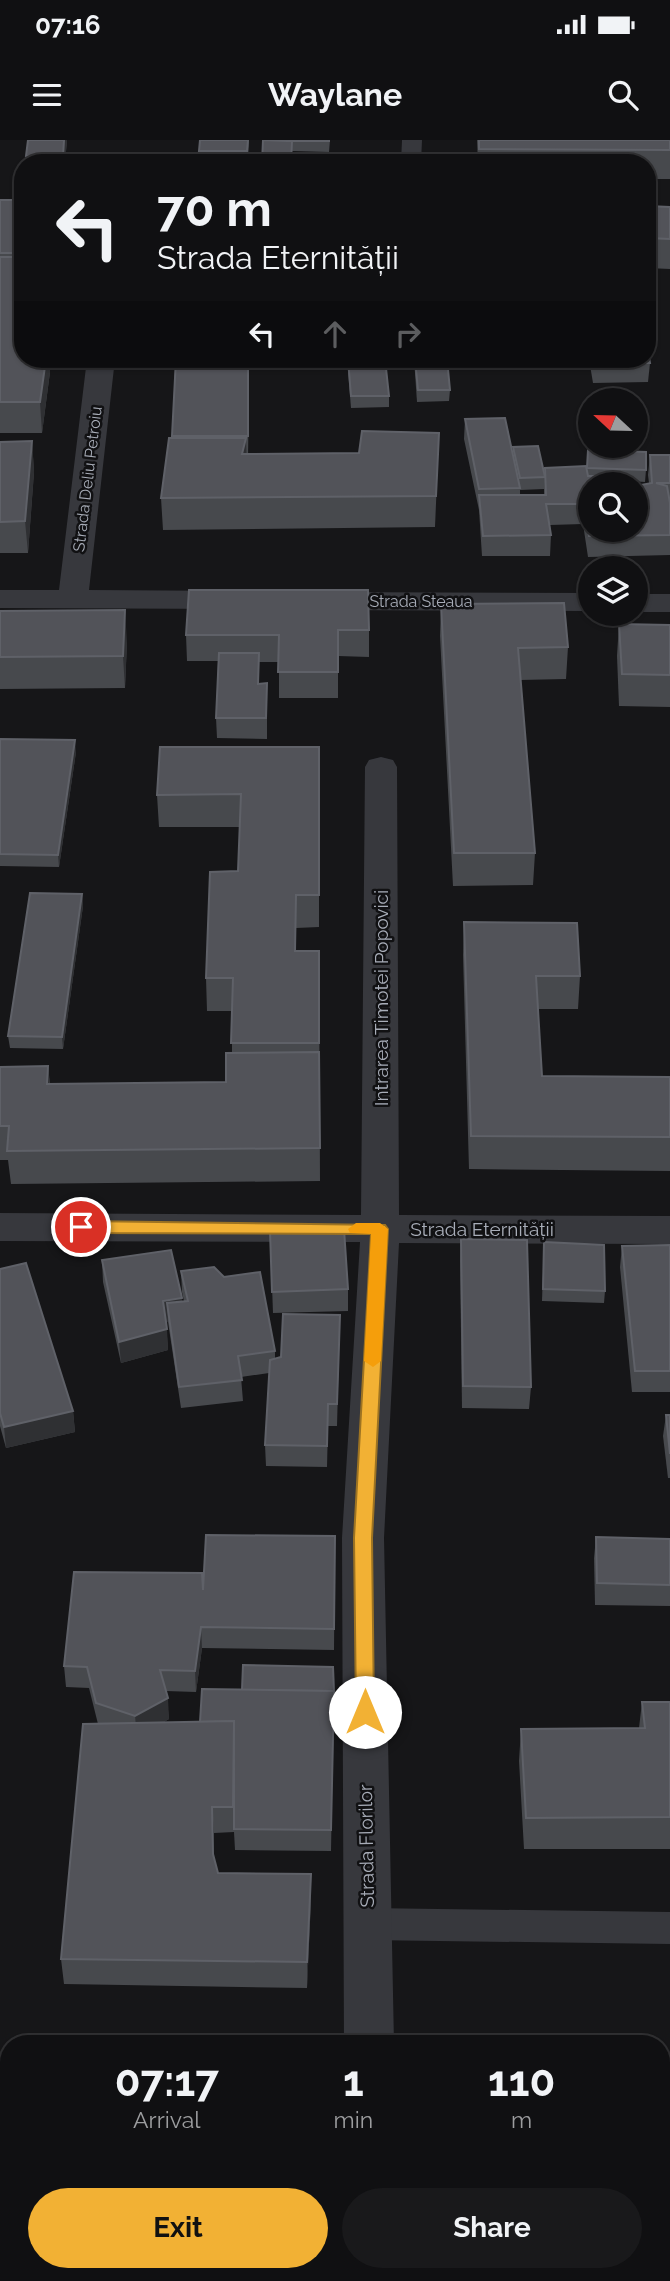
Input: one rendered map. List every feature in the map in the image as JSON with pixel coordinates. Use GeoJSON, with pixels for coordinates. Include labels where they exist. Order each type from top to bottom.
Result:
{"type":"FeatureCollection","features":[{"type":"Feature","properties":{"kind":"street","name":"Strada Deliu Petroiu"},"geometry":{"type":"LineString","coordinates":[[73,599],[100,368]]}},
{"type":"Feature","properties":{"kind":"street","name":"Strada Steaua"},"geometry":{"type":"LineString","coordinates":[[0,599],[578,602]]}},
{"type":"Feature","properties":{"kind":"street"},"geometry":{"type":"LineString","coordinates":[[648,603],[670,603]]}},
{"type":"Feature","properties":{"kind":"street","name":"Intrarea Timotei Popovici"},"geometry":{"type":"LineString","coordinates":[[380,1229],[382,767]]}},
{"type":"Feature","properties":{"kind":"street","name":"Strada Eternității"},"geometry":{"type":"LineString","coordinates":[[0,1227],[670,1230]]}},
{"type":"Feature","properties":{"kind":"street","name":"Strada Florilor"},"geometry":{"type":"LineString","coordinates":[[369,2035],[363,1538],[380,1229]]}},
{"type":"Feature","properties":{"kind":"lane"},"geometry":{"type":"LineString","coordinates":[[367,1924],[670,1928]]}},
{"type":"Feature","properties":{"kind":"building"},"geometry":{"type":"Polygon","coordinates":[[[28,140],[64,140],[63,154],[26,154],[28,140]]]}},
{"type":"Feature","properties":{"kind":"building"},"geometry":{"type":"Polygon","coordinates":[[[200,140],[248,140],[247,151],[199,151],[200,140]]]}},
{"type":"Feature","properties":{"kind":"building"},"geometry":{"type":"Polygon","coordinates":[[[263,140],[329,140],[292,141],[291,154],[262,154],[263,140]]]}},
{"type":"Feature","properties":{"kind":"building"},"geometry":{"type":"Polygon","coordinates":[[[479,140],[670,140],[670,150],[479,149],[479,140]]]}},
{"type":"Feature","properties":{"kind":"building"},"geometry":{"type":"Polygon","coordinates":[[[0,200],[14,200],[14,253],[0,253],[0,200]]]}},
{"type":"Feature","properties":{"kind":"building"},"geometry":{"type":"Polygon","coordinates":[[[656,206],[670,207],[670,239],[656,238],[656,206]]]}},
{"type":"Feature","properties":{"kind":"building"},"geometry":{"type":"Polygon","coordinates":[[[0,257],[14,257],[14,368],[45,368],[40,402],[0,402],[0,257]]]}},
{"type":"Feature","properties":{"kind":"building"},"geometry":{"type":"Polygon","coordinates":[[[176,368],[248,368],[248,436],[172,436],[176,368]]]}},
{"type":"Feature","properties":{"kind":"building"},"geometry":{"type":"Polygon","coordinates":[[[349,368],[386,368],[389,396],[351,396],[349,368]]]}},
{"type":"Feature","properties":{"kind":"building"},"geometry":{"type":"Polygon","coordinates":[[[416,368],[448,368],[450,390],[418,390],[416,368]]]}},
{"type":"Feature","properties":{"kind":"building"},"geometry":{"type":"Polygon","coordinates":[[[505,418],[520,488],[479,489],[465,419],[505,418]]]}},
{"type":"Feature","properties":{"kind":"building"},"geometry":{"type":"Polygon","coordinates":[[[362,431],[439,433],[436,496],[161,498],[169,438],[246,438],[242,454],[359,453],[362,431]]]}},
{"type":"Feature","properties":{"kind":"building"},"geometry":{"type":"Polygon","coordinates":[[[32,441],[25,521],[0,522],[0,442],[32,441]]]}},
{"type":"Feature","properties":{"kind":"building"},"geometry":{"type":"Polygon","coordinates":[[[538,446],[545,477],[520,478],[513,447],[538,446]]]}},
{"type":"Feature","properties":{"kind":"building"},"geometry":{"type":"Polygon","coordinates":[[[650,455],[670,455],[670,483],[656,483],[667,486],[670,535],[648,535],[648,484],[652,483],[650,455]]]}},
{"type":"Feature","properties":{"kind":"building"},"geometry":{"type":"Polygon","coordinates":[[[588,458],[646,458],[646,470],[587,468],[588,458]]]}},
{"type":"Feature","properties":{"kind":"building"},"geometry":{"type":"Polygon","coordinates":[[[586,466],[587,472],[578,472],[578,504],[546,504],[551,535],[483,536],[479,495],[546,495],[545,468],[586,466]]]}},
{"type":"Feature","properties":{"kind":"building"},"geometry":{"type":"Polygon","coordinates":[[[189,590],[368,590],[369,630],[338,630],[338,672],[278,672],[279,635],[186,635],[189,590]]]}},
{"type":"Feature","properties":{"kind":"building"},"geometry":{"type":"Polygon","coordinates":[[[564,603],[568,647],[518,648],[535,853],[454,853],[441,604],[564,603]]]}},
{"type":"Feature","properties":{"kind":"building"},"geometry":{"type":"Polygon","coordinates":[[[125,610],[123,656],[0,657],[0,611],[125,610]]]}},
{"type":"Feature","properties":{"kind":"building"},"geometry":{"type":"Polygon","coordinates":[[[670,625],[670,675],[622,674],[619,626],[670,625]]]}},
{"type":"Feature","properties":{"kind":"building"},"geometry":{"type":"Polygon","coordinates":[[[219,653],[259,653],[258,684],[267,683],[266,718],[216,718],[219,653]]]}},
{"type":"Feature","properties":{"kind":"building"},"geometry":{"type":"Polygon","coordinates":[[[0,739],[75,740],[58,855],[0,854],[0,739]]]}},
{"type":"Feature","properties":{"kind":"building"},"geometry":{"type":"Polygon","coordinates":[[[160,747],[319,747],[319,895],[296,895],[295,951],[319,951],[319,1043],[231,1043],[233,978],[206,978],[210,872],[238,871],[241,794],[157,795],[160,747]]]}},
{"type":"Feature","properties":{"kind":"building"},"geometry":{"type":"Polygon","coordinates":[[[30,893],[82,894],[62,1037],[8,1036],[30,893]]]}},
{"type":"Feature","properties":{"kind":"building"},"geometry":{"type":"Polygon","coordinates":[[[464,922],[577,923],[580,976],[536,976],[542,1076],[670,1077],[670,1137],[471,1136],[464,922]]]}},
{"type":"Feature","properties":{"kind":"building"},"geometry":{"type":"Polygon","coordinates":[[[319,1052],[320,1148],[7,1151],[9,1126],[0,1126],[0,1067],[48,1066],[47,1084],[226,1082],[226,1053],[319,1052]]]}},
{"type":"Feature","properties":{"kind":"building"},"geometry":{"type":"Polygon","coordinates":[[[344,1229],[348,1289],[272,1292],[270,1231],[344,1229]]]}},
{"type":"Feature","properties":{"kind":"building"},"geometry":{"type":"Polygon","coordinates":[[[461,1239],[527,1240],[531,1387],[463,1386],[461,1239]]]}},
{"type":"Feature","properties":{"kind":"building"},"geometry":{"type":"Polygon","coordinates":[[[544,1242],[604,1245],[605,1291],[543,1289],[544,1242]]]}},
{"type":"Feature","properties":{"kind":"building"},"geometry":{"type":"Polygon","coordinates":[[[670,1245],[670,1371],[635,1371],[622,1246],[670,1245]]]}},
{"type":"Feature","properties":{"kind":"building"},"geometry":{"type":"Polygon","coordinates":[[[171,1250],[182,1298],[163,1301],[167,1329],[119,1342],[102,1260],[171,1250]]]}},
{"type":"Feature","properties":{"kind":"building"},"geometry":{"type":"Polygon","coordinates":[[[26,1263],[73,1411],[4,1427],[0,1413],[0,1269],[26,1263]]]}},
{"type":"Feature","properties":{"kind":"building"},"geometry":{"type":"Polygon","coordinates":[[[214,1267],[224,1277],[260,1272],[275,1351],[238,1356],[242,1380],[179,1387],[167,1303],[188,1301],[181,1271],[214,1267]]]}},
{"type":"Feature","properties":{"kind":"building"},"geometry":{"type":"Polygon","coordinates":[[[283,1314],[340,1315],[337,1404],[328,1404],[327,1446],[265,1445],[270,1360],[281,1357],[283,1314]]]}},
{"type":"Feature","properties":{"kind":"building"},"geometry":{"type":"Polygon","coordinates":[[[666,1415],[670,1415],[670,1454],[666,1415]]]}},
{"type":"Feature","properties":{"kind":"building"},"geometry":{"type":"Polygon","coordinates":[[[206,1535],[335,1536],[334,1629],[201,1627],[195,1671],[160,1670],[168,1698],[135,1716],[96,1703],[87,1667],[64,1666],[74,1572],[202,1573],[203,1590],[206,1535]]]}},
{"type":"Feature","properties":{"kind":"building"},"geometry":{"type":"Polygon","coordinates":[[[596,1537],[670,1539],[670,1585],[597,1583],[596,1537]]]}},
{"type":"Feature","properties":{"kind":"building"},"geometry":{"type":"Polygon","coordinates":[[[243,1665],[333,1667],[334,1691],[242,1690],[243,1665]]]}},
{"type":"Feature","properties":{"kind":"building"},"geometry":{"type":"Polygon","coordinates":[[[202,1689],[334,1691],[331,1830],[234,1829],[234,1721],[200,1722],[202,1689]]]}},
{"type":"Feature","properties":{"kind":"building"},"geometry":{"type":"Polygon","coordinates":[[[642,1702],[670,1702],[670,1817],[526,1818],[521,1729],[645,1728],[642,1702]]]}},
{"type":"Feature","properties":{"kind":"building"},"geometry":{"type":"Polygon","coordinates":[[[234,1721],[233,1807],[212,1807],[213,1854],[218,1873],[311,1874],[307,1962],[61,1959],[83,1724],[234,1721]]]}},
{"type":"Feature","properties":{"kind":"slow traffic"},"geometry":{"type":"LineString","coordinates":[[356,1229],[380,1229],[373,1361]]}},
{"type":"Feature","properties":{"kind":"route"},"geometry":{"type":"LineString","coordinates":[[81,1227],[380,1229],[363,1538],[365,1712]]}}]}
